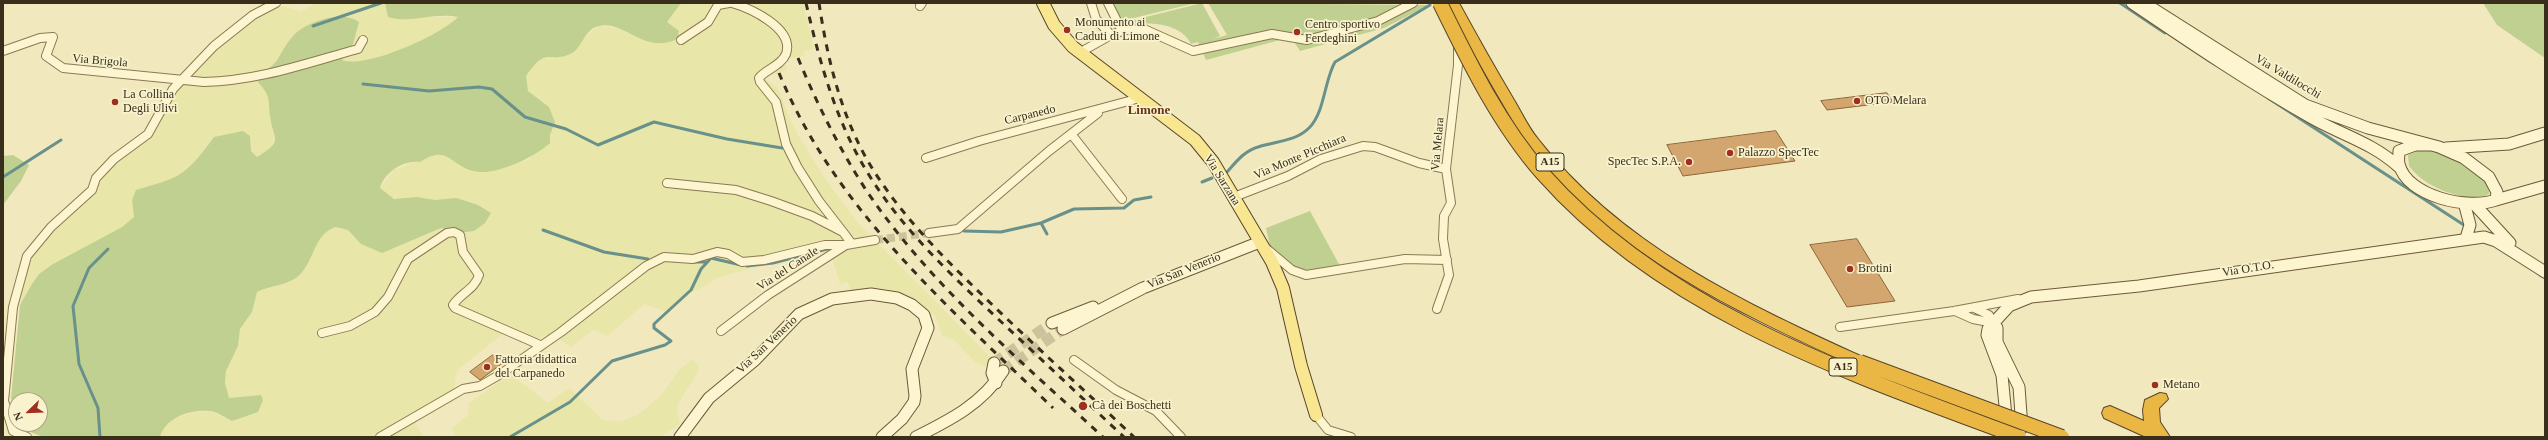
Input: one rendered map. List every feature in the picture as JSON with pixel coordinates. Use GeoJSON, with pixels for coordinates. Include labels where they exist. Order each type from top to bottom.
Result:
{"type":"FeatureCollection","features":[{"type":"Feature","properties":{"kind":"highway","name":"A15"},"geometry":{"type":"LineString","coordinates":[[1440,3],[1468,60],[1525,151],[1580,213],[1646,265],[1745,323],[1804,350],[2018,437]]}},
{"type":"Feature","properties":{"kind":"highway","name":"A15"},"geometry":{"type":"LineString","coordinates":[[1453,3],[1480,54],[1532,140],[1562,178],[1594,208],[1651,254],[1750,313],[1860,362],[2062,437]]}},
{"type":"Feature","properties":{"kind":"highway"},"geometry":{"type":"LineString","coordinates":[[2160,399],[2151,405],[2150,415],[2152,424],[2163,437]]}},
{"type":"Feature","properties":{"kind":"highway"},"geometry":{"type":"LineString","coordinates":[[2110,413],[2163,437]]}},
{"type":"Feature","properties":{"kind":"main road","name":"Via Sarzana"},"geometry":{"type":"LineString","coordinates":[[1043,3],[1054,25],[1079,53],[1195,140],[1205,151],[1272,262],[1283,288],[1301,366],[1316,415]]}},
{"type":"Feature","properties":{"kind":"street"},"geometry":{"type":"LineString","coordinates":[[27,437],[13,431],[4,401],[13,307],[26,256],[51,227],[92,190],[96,178],[114,159],[148,134],[173,89],[182,79],[220,41],[253,15],[276,3]]}},
{"type":"Feature","properties":{"kind":"street"},"geometry":{"type":"LineString","coordinates":[[380,437],[463,389],[480,386],[499,375],[540,345],[561,332],[646,266],[664,257],[693,259],[717,252],[728,254],[742,262],[764,260],[825,245],[849,245],[843,232],[827,213],[796,164],[786,143],[776,102],[759,83],[759,78],[764,72],[773,69],[786,54],[785,41],[778,30],[754,10],[731,3],[718,5],[708,22],[681,40]]}},
{"type":"Feature","properties":{"kind":"street"},"geometry":{"type":"LineString","coordinates":[[1090,3],[1096,20],[1111,35]]}},
{"type":"Feature","properties":{"kind":"street"},"geometry":{"type":"LineString","coordinates":[[1108,3],[1122,31]]}},
{"type":"Feature","properties":{"kind":"street"},"geometry":{"type":"LineString","coordinates":[[1079,53],[1111,35],[1122,31],[1144,29],[1193,51],[1272,34],[1307,40],[1378,21],[1413,3]]}},
{"type":"Feature","properties":{"kind":"street","name":"Via Melara"},"geometry":{"type":"LineString","coordinates":[[1437,309],[1449,275],[1443,239],[1444,216],[1451,203],[1446,169],[1458,65],[1457,27],[1446,3]]}},
{"type":"Feature","properties":{"kind":"street","name":"Via Valdilocchi"},"geometry":{"type":"LineString","coordinates":[[2132,3],[2216,59],[2315,119],[2374,145],[2420,187],[2435,195],[2470,206]]}},
{"type":"Feature","properties":{"kind":"street","name":"Via Valdilocchi"},"geometry":{"type":"LineString","coordinates":[[2144,3],[2305,105],[2326,113],[2434,146]]}},
{"type":"Feature","properties":{"kind":"street","name":"Via Brigola"},"geometry":{"type":"LineString","coordinates":[[3,51],[22,46],[46,36],[53,36],[46,56],[63,68],[182,79],[200,83],[244,81],[358,49],[363,40]]}},
{"type":"Feature","properties":{"kind":"street","name":"Carpanedo"},"geometry":{"type":"LineString","coordinates":[[926,158],[958,146],[1100,111],[1140,98]]}},
{"type":"Feature","properties":{"kind":"street"},"geometry":{"type":"LineString","coordinates":[[930,233],[958,229],[1049,151],[1100,111]]}},
{"type":"Feature","properties":{"kind":"street"},"geometry":{"type":"LineString","coordinates":[[2400,168],[2397,159],[2399,151],[2415,144],[2477,148],[2517,145],[2545,133]]}},
{"type":"Feature","properties":{"kind":"street"},"geometry":{"type":"LineString","coordinates":[[1072,134],[1100,168],[1122,199]]}},
{"type":"Feature","properties":{"kind":"street","name":"Via Monte Picchiara"},"geometry":{"type":"LineString","coordinates":[[1234,197],[1288,176],[1321,159],[1363,146],[1375,147],[1419,163],[1446,169]]}},
{"type":"Feature","properties":{"kind":"street"},"geometry":{"type":"LineString","coordinates":[[2434,146],[2464,158],[2486,175],[2496,186],[2498,196],[2494,201],[2492,226]]}},
{"type":"Feature","properties":{"kind":"street"},"geometry":{"type":"LineString","coordinates":[[667,183],[736,190],[812,216],[843,232]]}},
{"type":"Feature","properties":{"kind":"street"},"geometry":{"type":"LineString","coordinates":[[2470,206],[2494,201],[2545,186]]}},
{"type":"Feature","properties":{"kind":"street"},"geometry":{"type":"LineString","coordinates":[[2466,238],[2470,225],[2470,206]]}},
{"type":"Feature","properties":{"kind":"street"},"geometry":{"type":"LineString","coordinates":[[2470,206],[2504,239],[2545,266]]}},
{"type":"Feature","properties":{"kind":"street"},"geometry":{"type":"LineString","coordinates":[[322,334],[361,323],[374,313],[387,298],[404,264],[411,257],[447,233],[454,232],[460,235],[463,252],[479,275],[476,286],[455,300],[453,305],[455,308],[540,345]]}},
{"type":"Feature","properties":{"kind":"street","name":"Via O.T.O."},"geometry":{"type":"LineString","coordinates":[[1840,327],[1974,308],[2030,297],[2139,286],[2466,238],[2484,237],[2496,241],[2545,272]]}},
{"type":"Feature","properties":{"kind":"street","name":"Via del Canale"},"geometry":{"type":"LineString","coordinates":[[721,331],[768,295],[849,245],[875,240]]}},
{"type":"Feature","properties":{"kind":"street"},"geometry":{"type":"LineString","coordinates":[[1260,242],[1292,270],[1306,275],[1405,259],[1447,260]]}},
{"type":"Feature","properties":{"kind":"street","name":"Via San Venerio"},"geometry":{"type":"LineString","coordinates":[[1058,326],[1150,285],[1260,242]]}},
{"type":"Feature","properties":{"kind":"street","name":"Via San Venerio"},"geometry":{"type":"LineString","coordinates":[[680,437],[708,399],[755,360],[798,315],[815,306],[832,300],[877,292],[900,299],[920,309],[927,322],[928,331],[926,341],[912,368],[915,395],[913,404],[906,414],[882,437]]}},
{"type":"Feature","properties":{"kind":"street","name":"Via O.T.O."},"geometry":{"type":"LineString","coordinates":[[1987,335],[1988,329],[2009,306],[2030,297]]}},
{"type":"Feature","properties":{"kind":"street"},"geometry":{"type":"LineString","coordinates":[[1974,308],[1989,315],[1997,328],[1997,342],[2019,387],[2022,437]]}},
{"type":"Feature","properties":{"kind":"street"},"geometry":{"type":"LineString","coordinates":[[1954,311],[1973,320],[1994,323]]}},
{"type":"Feature","properties":{"kind":"street"},"geometry":{"type":"LineString","coordinates":[[1973,320],[1987,335],[2002,374],[2008,437]]}},
{"type":"Feature","properties":{"kind":"street"},"geometry":{"type":"LineString","coordinates":[[1074,360],[1116,390],[1156,411],[1181,437]]}},
{"type":"Feature","properties":{"kind":"street"},"geometry":{"type":"LineString","coordinates":[[916,437],[967,410],[984,397],[996,383],[998,367]]}},
{"type":"Feature","properties":{"kind":"street"},"geometry":{"type":"LineString","coordinates":[[1316,415],[1328,430],[1351,437]]}},
{"type":"Feature","properties":{"kind":"shaded area"},"geometry":{"type":"Polygon","coordinates":[[[316,3],[385,3],[388,17],[458,17],[451,25],[403,50],[363,63],[350,63],[342,60],[353,44],[288,44],[270,68],[259,75],[258,82],[268,94],[270,101],[270,116],[275,131],[275,140],[270,148],[257,157],[251,151],[250,136],[214,137],[192,166],[182,175],[132,200],[134,217],[122,227],[69,255],[39,274],[20,305],[25,278],[33,255],[55,227],[89,199],[97,189],[102,177],[118,160],[153,134],[178,89],[201,68],[219,46],[257,15],[276,4],[301,12],[316,3]]]}},
{"type":"Feature","properties":{"kind":"shaded area"},"geometry":{"type":"Polygon","coordinates":[[[681,3],[803,3],[814,49],[803,52],[804,56],[784,59],[787,70],[763,78],[777,87],[793,126],[822,174],[857,222],[993,360],[986,367],[975,362],[954,340],[942,336],[936,317],[918,301],[896,292],[878,288],[851,292],[848,282],[840,284],[830,252],[820,250],[719,277],[700,289],[686,294],[669,313],[644,304],[608,336],[593,330],[571,347],[552,334],[537,339],[504,333],[460,368],[456,374],[454,391],[412,416],[423,437],[160,437],[162,428],[177,417],[194,412],[210,411],[232,421],[261,395],[228,398],[226,393],[226,371],[238,346],[240,329],[252,312],[257,292],[296,278],[305,267],[319,239],[328,229],[336,227],[348,230],[361,244],[410,240],[441,228],[467,233],[480,227],[435,200],[417,197],[401,199],[389,197],[380,188],[394,170],[438,154],[449,157],[472,171],[509,166],[529,159],[550,135],[555,122],[549,107],[528,91],[525,76],[537,61],[548,55],[560,56],[580,47],[582,40],[598,26],[621,28],[626,33],[666,22],[681,3]]]}},
{"type":"Feature","properties":{"kind":"shaded area"},"geometry":{"type":"Polygon","coordinates":[[[693,359],[699,366],[698,372],[677,407],[680,424],[660,437],[456,437],[451,429],[468,415],[469,403],[510,374],[548,403],[569,388],[603,420],[620,421],[636,416],[650,405],[661,395],[680,369],[693,359]]]}},
{"type":"Feature","properties":{"kind":"green space"},"geometry":{"type":"Polygon","coordinates":[[[385,3],[681,3],[667,22],[679,31],[677,39],[665,43],[655,43],[618,28],[608,25],[599,26],[587,34],[579,47],[572,53],[564,56],[544,58],[533,66],[526,76],[528,91],[549,107],[555,122],[550,135],[550,143],[525,160],[503,168],[482,172],[465,168],[448,157],[436,155],[420,162],[401,165],[390,172],[382,182],[380,188],[394,199],[417,197],[435,200],[456,198],[478,205],[491,213],[485,223],[474,231],[459,233],[441,228],[382,253],[361,244],[348,230],[336,227],[322,236],[307,265],[296,278],[257,292],[252,312],[240,329],[238,346],[226,371],[225,383],[229,398],[261,395],[263,400],[258,412],[232,421],[212,411],[186,413],[179,416],[167,425],[160,437],[43,437],[30,432],[48,432],[48,392],[12,392],[20,305],[39,274],[53,264],[122,227],[134,217],[132,200],[136,190],[164,182],[181,173],[196,160],[214,137],[243,131],[250,136],[251,151],[257,157],[271,147],[274,143],[275,135],[271,124],[268,98],[258,82],[259,78],[275,63],[294,35],[308,25],[335,17],[344,17],[359,22],[353,44],[342,60],[353,61],[368,60],[403,49],[436,33],[458,17],[440,16],[414,19],[396,19],[388,17],[385,3]]]}},
{"type":"Feature","properties":{"kind":"green space"},"geometry":{"type":"Polygon","coordinates":[[[1112,3],[1196,3],[1121,21],[1112,3]]]}},
{"type":"Feature","properties":{"kind":"green space","name":"Centro sportivo Ferdeghini"},"geometry":{"type":"Polygon","coordinates":[[[1202,3],[1220,36],[1213,39],[1227,35],[1208,3],[1429,5],[1384,28],[1300,51],[1291,37],[1206,60],[1198,42],[1191,44],[1179,31],[1163,25],[1128,25],[1126,22],[1202,3]]]}},
{"type":"Feature","properties":{"kind":"green space"},"geometry":{"type":"Polygon","coordinates":[[[2483,3],[2545,3],[2545,58],[2497,25],[2483,3]]]}},
{"type":"Feature","properties":{"kind":"green space"},"geometry":{"type":"Polygon","coordinates":[[[2419,150],[2438,151],[2461,162],[2484,180],[2488,187],[2489,194],[2478,200],[2459,196],[2431,185],[2423,180],[2409,166],[2408,155],[2419,150]]]}},
{"type":"Feature","properties":{"kind":"green space"},"geometry":{"type":"Polygon","coordinates":[[[13,155],[29,165],[21,181],[3,205],[3,156],[13,155]]]}},
{"type":"Feature","properties":{"kind":"green space"},"geometry":{"type":"Polygon","coordinates":[[[1310,211],[1340,266],[1312,270],[1295,269],[1270,246],[1266,228],[1310,211]]]}},
{"type":"Feature","properties":{"kind":"building","name":"OTO Melara"},"geometry":{"type":"Polygon","coordinates":[[[1887,93],[1893,102],[1827,110],[1821,101],[1887,93]]]}},
{"type":"Feature","properties":{"kind":"building","name":"Palazzo SpecTec"},"geometry":{"type":"Polygon","coordinates":[[[1776,131],[1795,161],[1683,176],[1667,145],[1776,131]]]}},
{"type":"Feature","properties":{"kind":"building","name":"Brotini"},"geometry":{"type":"Polygon","coordinates":[[[1857,239],[1895,301],[1847,307],[1810,245],[1857,239]]]}},
{"type":"Feature","properties":{"kind":"building","name":"Fattoria didattica del Carpanedo"},"geometry":{"type":"Polygon","coordinates":[[[493,355],[504,362],[480,380],[470,372],[493,355]]]}},
{"type":"Feature","properties":{"kind":"waterway"},"geometry":{"type":"LineString","coordinates":[[313,26],[381,3]]}},
{"type":"Feature","properties":{"kind":"waterway"},"geometry":{"type":"LineString","coordinates":[[2120,3],[2165,33]]}},
{"type":"Feature","properties":{"kind":"waterway"},"geometry":{"type":"LineString","coordinates":[[1227,172],[1249,151],[1264,145],[1291,139],[1303,133],[1309,128],[1318,114],[1331,70],[1335,62],[1430,5]]}},
{"type":"Feature","properties":{"kind":"waterway"},"geometry":{"type":"LineString","coordinates":[[363,84],[429,91],[479,87],[492,89],[525,117],[566,129],[598,145],[654,122],[727,139],[782,148]]}},
{"type":"Feature","properties":{"kind":"waterway"},"geometry":{"type":"LineString","coordinates":[[2268,98],[2467,227]]}},
{"type":"Feature","properties":{"kind":"waterway"},"geometry":{"type":"LineString","coordinates":[[3,177],[61,140]]}},
{"type":"Feature","properties":{"kind":"waterway"},"geometry":{"type":"LineString","coordinates":[[1202,182],[1212,178]]}},
{"type":"Feature","properties":{"kind":"waterway"},"geometry":{"type":"LineString","coordinates":[[1041,223],[1074,209],[1124,208],[1134,200],[1151,197]]}},
{"type":"Feature","properties":{"kind":"waterway"},"geometry":{"type":"LineString","coordinates":[[964,231],[1001,232],[1041,223]]}},
{"type":"Feature","properties":{"kind":"waterway"},"geometry":{"type":"LineString","coordinates":[[1041,223],[1047,234]]}},
{"type":"Feature","properties":{"kind":"waterway"},"geometry":{"type":"LineString","coordinates":[[543,230],[604,252],[648,259]]}},
{"type":"Feature","properties":{"kind":"waterway"},"geometry":{"type":"LineString","coordinates":[[747,266],[773,263],[831,248]]}},
{"type":"Feature","properties":{"kind":"waterway"},"geometry":{"type":"LineString","coordinates":[[100,437],[98,408],[79,364],[73,306],[89,268],[108,249]]}},
{"type":"Feature","properties":{"kind":"waterway"},"geometry":{"type":"LineString","coordinates":[[510,437],[570,402],[612,361],[665,345],[671,341],[654,328],[654,324],[691,290],[701,269],[711,258],[741,265]]}},
{"type":"Feature","properties":{"kind":"waterway"},"geometry":{"type":"LineString","coordinates":[[695,262],[707,262]]}},
{"type":"Feature","properties":{"kind":"waterway"},"geometry":{"type":"LineString","coordinates":[[2540,275],[2545,278]]}},
{"type":"Feature","properties":{"kind":"tunnel"},"geometry":{"type":"LineString","coordinates":[[875,240],[929,233]]}},
{"type":"Feature","properties":{"kind":"tunnel"},"geometry":{"type":"LineString","coordinates":[[994,363],[1052,323]]}},
{"type":"Feature","properties":{"kind":"tunnel"},"geometry":{"type":"LineString","coordinates":[[1003,371],[1063,329]]}},
{"type":"Feature","properties":{"kind":"railway"},"geometry":{"type":"LineString","coordinates":[[806,3],[828,86],[853,146],[876,187],[907,227],[941,264],[1124,437]]}},
{"type":"Feature","properties":{"kind":"railway"},"geometry":{"type":"LineString","coordinates":[[819,3],[830,62],[841,100],[865,156],[888,192],[915,226],[960,273],[1014,326],[1134,437]]}},
{"type":"Feature","properties":{"kind":"railway"},"geometry":{"type":"LineString","coordinates":[[798,58],[838,142],[866,190],[891,225],[947,290],[1008,350],[1103,437]]}},
{"type":"Feature","properties":{"kind":"railway"},"geometry":{"type":"LineString","coordinates":[[779,73],[803,123],[831,169],[863,213],[935,294],[1053,408]]}},
{"type":"Feature","properties":{"kind":"place","name":"Monumento ai Caduti di Limone"},"geometry":{"type":"Point","coordinates":[1067,30]}},
{"type":"Feature","properties":{"kind":"place","name":"Centro sportivo Ferdeghini"},"geometry":{"type":"Point","coordinates":[1297,32]}},
{"type":"Feature","properties":{"kind":"place","name":"OTO Melara"},"geometry":{"type":"Point","coordinates":[1857,101]}},
{"type":"Feature","properties":{"kind":"place","name":"La Collina Degli Ulivi"},"geometry":{"type":"Point","coordinates":[115,102]}},
{"type":"Feature","properties":{"kind":"place","name":"Palazzo SpecTec"},"geometry":{"type":"Point","coordinates":[1730,153]}},
{"type":"Feature","properties":{"kind":"place","name":"SpecTec S.P.A."},"geometry":{"type":"Point","coordinates":[1689,162]}},
{"type":"Feature","properties":{"kind":"place","name":"Brotini"},"geometry":{"type":"Point","coordinates":[1850,269]}},
{"type":"Feature","properties":{"kind":"place","name":"Fattoria didattica del Carpanedo"},"geometry":{"type":"Point","coordinates":[487,367]}},
{"type":"Feature","properties":{"kind":"place","name":"Metano"},"geometry":{"type":"Point","coordinates":[2155,385]}},
{"type":"Feature","properties":{"kind":"place","name":"Cà dei Boschetti"},"geometry":{"type":"Point","coordinates":[1083,406]}},
{"type":"Feature","properties":{"kind":"district","name":"Limone"},"geometry":{"type":"Point","coordinates":[1149,111]}}]}
